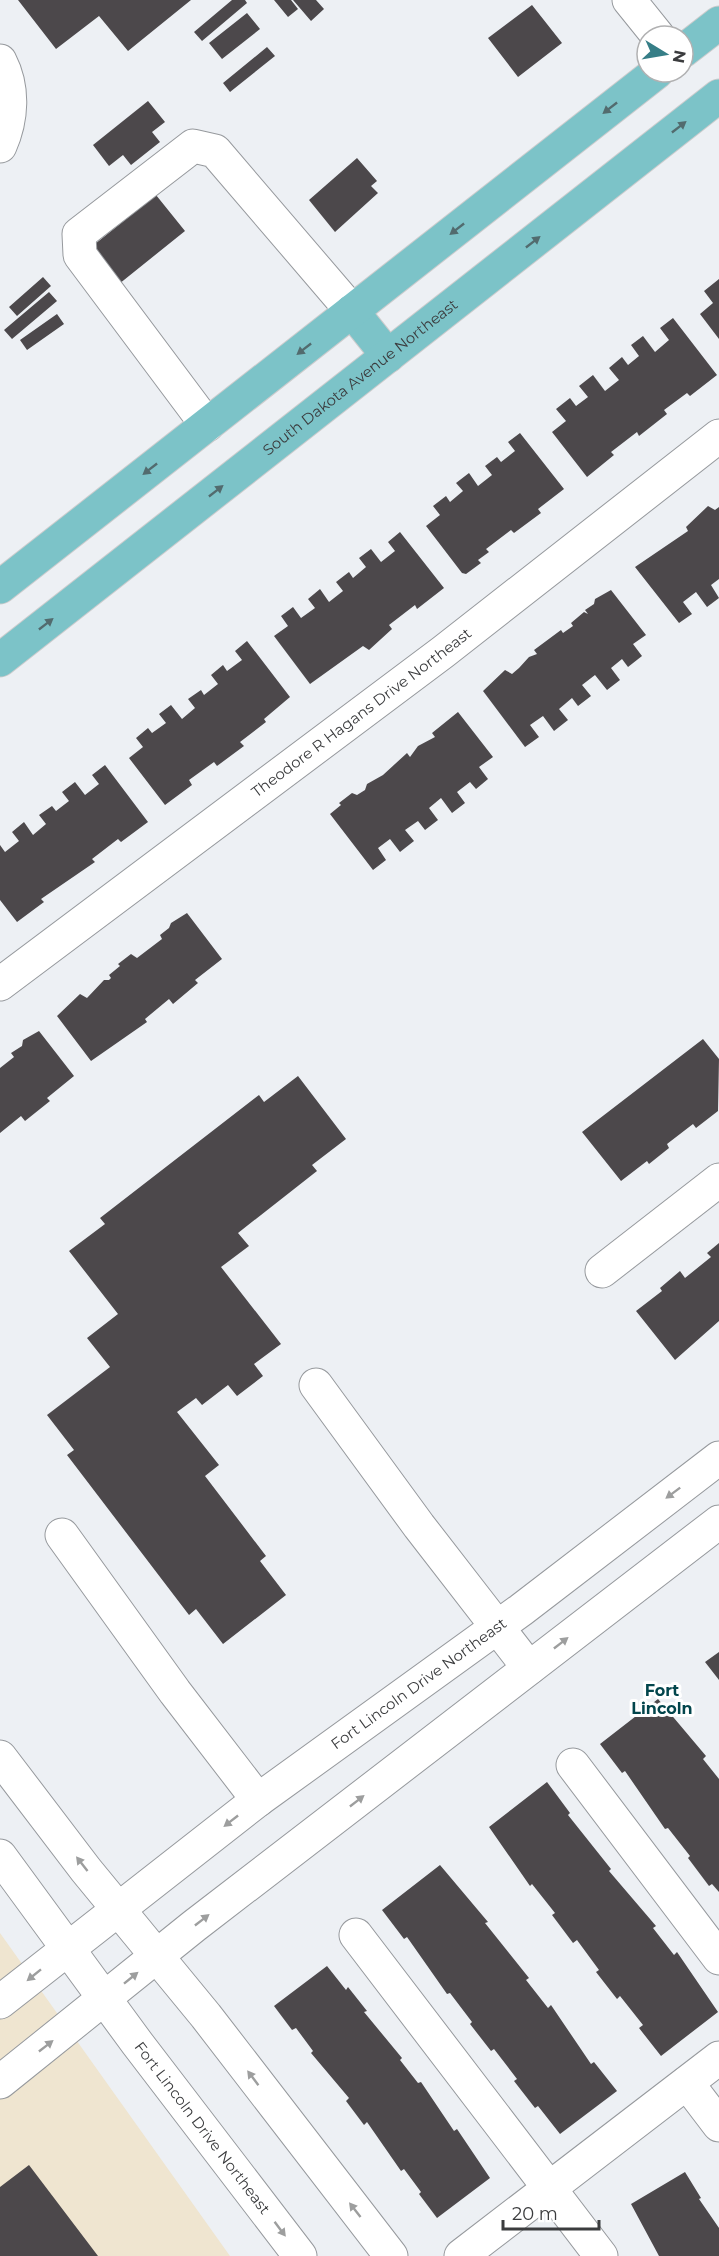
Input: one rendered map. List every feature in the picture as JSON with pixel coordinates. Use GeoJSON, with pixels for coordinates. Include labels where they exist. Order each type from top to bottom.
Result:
{"type":"FeatureCollection","features":[{"type":"Feature","properties":{"kind":"main road"},"geometry":{"type":"LineString","coordinates":[[695,42],[719,23]]}},
{"type":"Feature","properties":{"kind":"main road"},"geometry":{"type":"LineString","coordinates":[[0,587],[642,84]]}},
{"type":"Feature","properties":{"kind":"main road","name":"South Dakota Avenue Northeast"},"geometry":{"type":"LineString","coordinates":[[0,660],[719,96]]}},
{"type":"Feature","properties":{"kind":"main road"},"geometry":{"type":"LineString","coordinates":[[352,311],[388,356]]}},
{"type":"Feature","properties":{"kind":"street"},"geometry":{"type":"LineString","coordinates":[[629,0],[648,24]]}},
{"type":"Feature","properties":{"kind":"street"},"geometry":{"type":"LineString","coordinates":[[0,61],[8,84],[11,109],[0,146]]}},
{"type":"Feature","properties":{"kind":"street"},"geometry":{"type":"LineString","coordinates":[[207,425],[80,255],[79,234],[194,146],[215,151],[352,311]]}},
{"type":"Feature","properties":{"kind":"street","name":"Theodore R Hagans Drive Northeast"},"geometry":{"type":"LineString","coordinates":[[0,984],[443,652],[719,436]]}},
{"type":"Feature","properties":{"kind":"street"},"geometry":{"type":"LineString","coordinates":[[602,1271],[719,1180]]}},
{"type":"Feature","properties":{"kind":"street"},"geometry":{"type":"LineString","coordinates":[[316,1385],[529,1668]]}},
{"type":"Feature","properties":{"kind":"street","name":"Fort Lincoln Drive Northeast"},"geometry":{"type":"LineString","coordinates":[[300,2256],[68,1948],[258,1800],[496,1627],[719,1458]]}},
{"type":"Feature","properties":{"kind":"street"},"geometry":{"type":"LineString","coordinates":[[0,2082],[157,1956],[719,1522]]}},
{"type":"Feature","properties":{"kind":"street"},"geometry":{"type":"LineString","coordinates":[[62,1535],[175,1692],[258,1800]]}},
{"type":"Feature","properties":{"kind":"street"},"geometry":{"type":"LineString","coordinates":[[0,1757],[391,2256]]}},
{"type":"Feature","properties":{"kind":"street"},"geometry":{"type":"LineString","coordinates":[[573,1765],[719,1958]]}},
{"type":"Feature","properties":{"kind":"street"},"geometry":{"type":"LineString","coordinates":[[0,1856],[68,1948],[0,2002]]}},
{"type":"Feature","properties":{"kind":"street"},"geometry":{"type":"LineString","coordinates":[[356,1935],[601,2256]]}},
{"type":"Feature","properties":{"kind":"street"},"geometry":{"type":"LineString","coordinates":[[461,2256],[719,2058]]}},
{"type":"Feature","properties":{"kind":"street"},"geometry":{"type":"LineString","coordinates":[[687,2083],[719,2125]]}},
{"type":"Feature","properties":{"kind":"shaded area"},"geometry":{"type":"Polygon","coordinates":[[[0,1933],[230,2256],[0,2256],[0,1933]]]}},
{"type":"Feature","properties":{"kind":"building"},"geometry":{"type":"Polygon","coordinates":[[[18,0],[191,0],[128,51],[99,16],[56,49],[18,0]]]}},
{"type":"Feature","properties":{"kind":"building"},"geometry":{"type":"Polygon","coordinates":[[[232,0],[245,0],[247,3],[202,41],[194,32],[232,0]]]}},
{"type":"Feature","properties":{"kind":"building"},"geometry":{"type":"Polygon","coordinates":[[[274,0],[291,0],[298,9],[288,17],[274,0]]]}},
{"type":"Feature","properties":{"kind":"building"},"geometry":{"type":"Polygon","coordinates":[[[293,0],[316,0],[324,9],[311,21],[293,0]]]}},
{"type":"Feature","properties":{"kind":"building"},"geometry":{"type":"Polygon","coordinates":[[[532,5],[562,43],[518,77],[488,38],[532,5]]]}},
{"type":"Feature","properties":{"kind":"building"},"geometry":{"type":"Polygon","coordinates":[[[247,13],[260,29],[222,59],[209,43],[247,13]]]}},
{"type":"Feature","properties":{"kind":"building"},"geometry":{"type":"Polygon","coordinates":[[[267,47],[275,56],[230,92],[223,83],[267,47]]]}},
{"type":"Feature","properties":{"kind":"building"},"geometry":{"type":"Polygon","coordinates":[[[148,101],[165,122],[152,132],[160,142],[131,165],[123,155],[109,166],[93,145],[148,101]]]}},
{"type":"Feature","properties":{"kind":"building"},"geometry":{"type":"Polygon","coordinates":[[[357,158],[377,181],[371,186],[378,193],[335,232],[309,200],[357,158]]]}},
{"type":"Feature","properties":{"kind":"building"},"geometry":{"type":"Polygon","coordinates":[[[156,195],[185,231],[119,284],[90,248],[156,195]]]}},
{"type":"Feature","properties":{"kind":"building"},"geometry":{"type":"Polygon","coordinates":[[[43,277],[51,286],[17,316],[9,307],[43,277]]]}},
{"type":"Feature","properties":{"kind":"building"},"geometry":{"type":"Polygon","coordinates":[[[719,279],[719,339],[700,314],[713,303],[704,291],[719,279]]]}},
{"type":"Feature","properties":{"kind":"building"},"geometry":{"type":"Polygon","coordinates":[[[49,292],[57,301],[12,339],[4,330],[49,292]]]}},
{"type":"Feature","properties":{"kind":"building"},"geometry":{"type":"Polygon","coordinates":[[[57,314],[64,324],[27,350],[20,340],[57,314]]]}},
{"type":"Feature","properties":{"kind":"building"},"geometry":{"type":"Polygon","coordinates":[[[673,318],[717,375],[690,396],[687,393],[664,410],[667,414],[639,436],[637,432],[611,452],[614,455],[587,477],[552,432],[566,421],[556,409],[570,398],[576,406],[588,397],[579,386],[593,375],[605,391],[619,380],[609,368],[622,357],[628,365],[639,356],[631,345],[643,336],[655,352],[669,340],[660,328],[673,318]]]}},
{"type":"Feature","properties":{"kind":"building"},"geometry":{"type":"Polygon","coordinates":[[[520,433],[564,489],[538,509],[541,513],[514,533],[511,530],[486,549],[489,552],[478,560],[481,563],[466,574],[462,573],[426,526],[440,515],[433,506],[446,496],[450,502],[463,491],[456,483],[469,473],[478,486],[492,475],[485,466],[497,457],[501,462],[515,451],[508,442],[520,433]]]}},
{"type":"Feature","properties":{"kind":"building"},"geometry":{"type":"Polygon","coordinates":[[[708,506],[715,510],[719,507],[719,579],[711,585],[719,598],[707,607],[696,592],[683,602],[692,614],[679,623],[635,567],[688,531],[686,527],[708,506]]]}},
{"type":"Feature","properties":{"kind":"building"},"geometry":{"type":"Polygon","coordinates":[[[400,532],[444,588],[417,609],[415,605],[389,625],[392,629],[369,650],[363,646],[310,684],[274,636],[288,626],[281,616],[293,607],[301,618],[315,608],[308,599],[320,589],[329,602],[343,591],[336,582],[349,572],[353,578],[366,567],[359,558],[371,549],[381,562],[395,551],[388,542],[400,532]]]}},
{"type":"Feature","properties":{"kind":"building"},"geometry":{"type":"Polygon","coordinates":[[[611,590],[646,635],[633,644],[642,656],[628,667],[622,659],[611,668],[620,680],[607,690],[595,675],[582,685],[591,696],[578,706],[572,698],[559,709],[568,720],[554,731],[543,716],[530,725],[539,737],[525,747],[483,691],[505,670],[512,674],[529,657],[537,654],[534,650],[561,630],[563,633],[573,626],[571,623],[584,612],[588,614],[585,610],[594,604],[595,599],[611,590]]]}},
{"type":"Feature","properties":{"kind":"building"},"geometry":{"type":"Polygon","coordinates":[[[247,641],[290,697],[264,719],[266,722],[240,742],[244,746],[217,766],[214,762],[189,780],[192,785],[165,805],[129,758],[143,747],[136,738],[148,728],[152,733],[166,723],[159,714],[171,705],[182,719],[195,708],[188,699],[201,690],[204,695],[218,684],[211,675],[223,665],[227,671],[242,660],[235,651],[247,641]]]}},
{"type":"Feature","properties":{"kind":"building"},"geometry":{"type":"Polygon","coordinates":[[[458,712],[493,757],[479,767],[488,779],[476,789],[470,782],[457,792],[465,803],[452,813],[441,798],[429,808],[438,820],[425,830],[418,821],[405,830],[414,841],[400,852],[390,839],[378,848],[386,860],[373,870],[330,814],[341,805],[339,803],[352,793],[357,795],[365,790],[367,784],[383,775],[407,753],[410,757],[418,746],[435,737],[432,733],[458,712]]]}},
{"type":"Feature","properties":{"kind":"building"},"geometry":{"type":"Polygon","coordinates":[[[105,765],[148,822],[121,842],[118,839],[92,859],[95,862],[41,899],[44,902],[17,922],[0,900],[0,845],[5,852],[19,841],[12,832],[24,822],[33,835],[46,824],[39,815],[52,806],[56,811],[69,801],[62,792],[75,782],[85,795],[99,784],[92,775],[105,765]]]}},
{"type":"Feature","properties":{"kind":"building"},"geometry":{"type":"Polygon","coordinates":[[[187,913],[222,959],[195,980],[198,983],[173,1004],[169,999],[145,1019],[147,1022],[91,1061],[57,1016],[80,994],[87,998],[104,980],[109,980],[111,978],[109,975],[120,966],[118,964],[131,954],[137,958],[162,939],[160,935],[169,928],[171,923],[187,913]]]}},
{"type":"Feature","properties":{"kind":"building"},"geometry":{"type":"Polygon","coordinates":[[[39,1031],[74,1076],[47,1098],[50,1101],[25,1121],[21,1116],[0,1133],[0,1068],[14,1057],[11,1053],[22,1046],[23,1040],[39,1031]]]}},
{"type":"Feature","properties":{"kind":"building"},"geometry":{"type":"Polygon","coordinates":[[[703,1039],[719,1059],[718,1111],[696,1128],[693,1124],[667,1144],[669,1148],[649,1164],[647,1161],[621,1181],[582,1132],[703,1039]]]}},
{"type":"Feature","properties":{"kind":"building"},"geometry":{"type":"Polygon","coordinates":[[[298,1076],[346,1139],[312,1165],[317,1171],[238,1233],[249,1246],[221,1267],[281,1344],[254,1364],[263,1376],[237,1396],[228,1385],[202,1405],[196,1398],[177,1412],[219,1465],[205,1476],[266,1556],[260,1561],[286,1595],[223,1644],[196,1609],[189,1615],[67,1455],[74,1450],[47,1415],[110,1367],[87,1338],[118,1314],[69,1251],[105,1224],[100,1218],[259,1095],[264,1102],[298,1076]]]}},
{"type":"Feature","properties":{"kind":"building"},"geometry":{"type":"Polygon","coordinates":[[[719,1243],[719,1321],[675,1360],[636,1311],[662,1291],[660,1288],[680,1271],[685,1278],[711,1257],[707,1253],[719,1243]]]}},
{"type":"Feature","properties":{"kind":"building"},"geometry":{"type":"Polygon","coordinates":[[[719,1652],[719,1680],[705,1662],[719,1652]]]}},
{"type":"Feature","properties":{"kind":"building"},"geometry":{"type":"Polygon","coordinates":[[[658,1699],[706,1756],[703,1759],[719,1779],[719,1892],[712,1884],[709,1886],[688,1858],[690,1856],[668,1828],[665,1829],[625,1771],[622,1773],[600,1744],[658,1699]]]}},
{"type":"Feature","properties":{"kind":"building"},"geometry":{"type":"Polygon","coordinates":[[[547,1782],[570,1813],[568,1815],[611,1869],[609,1871],[656,1926],[653,1928],[674,1955],[677,1952],[718,2012],[661,2056],[639,2028],[643,2025],[620,1996],[617,1999],[596,1972],[599,1970],[577,1940],[573,1943],[552,1915],[555,1913],[532,1884],[530,1886],[489,1827],[547,1782]]]}},
{"type":"Feature","properties":{"kind":"building"},"geometry":{"type":"Polygon","coordinates":[[[440,1865],[488,1922],[485,1923],[529,1978],[526,1980],[548,2008],[551,2005],[591,2064],[594,2062],[617,2091],[560,2134],[538,2106],[535,2108],[514,2081],[517,2079],[494,2049],[491,2051],[470,2024],[472,2022],[450,1993],[447,1994],[407,1937],[404,1939],[382,1910],[440,1865]]]}},
{"type":"Feature","properties":{"kind":"building"},"geometry":{"type":"Polygon","coordinates":[[[327,1966],[367,2011],[364,2012],[402,2058],[400,2060],[418,2083],[421,2082],[454,2131],[457,2129],[490,2178],[437,2218],[404,2169],[401,2171],[367,2122],[364,2125],[346,2101],[349,2098],[311,2053],[313,2051],[296,2028],[292,2030],[274,2006],[327,1966]]]}},
{"type":"Feature","properties":{"kind":"building"},"geometry":{"type":"Polygon","coordinates":[[[29,2165],[98,2256],[0,2256],[0,2187],[29,2165]]]}},
{"type":"Feature","properties":{"kind":"building"},"geometry":{"type":"Polygon","coordinates":[[[685,2172],[701,2198],[699,2199],[719,2228],[719,2256],[659,2256],[631,2204],[685,2172]]]}},
{"type":"Feature","properties":{"kind":"district","name":"Fort Lincoln"},"geometry":{"type":"Point","coordinates":[662,1699]}}]}
